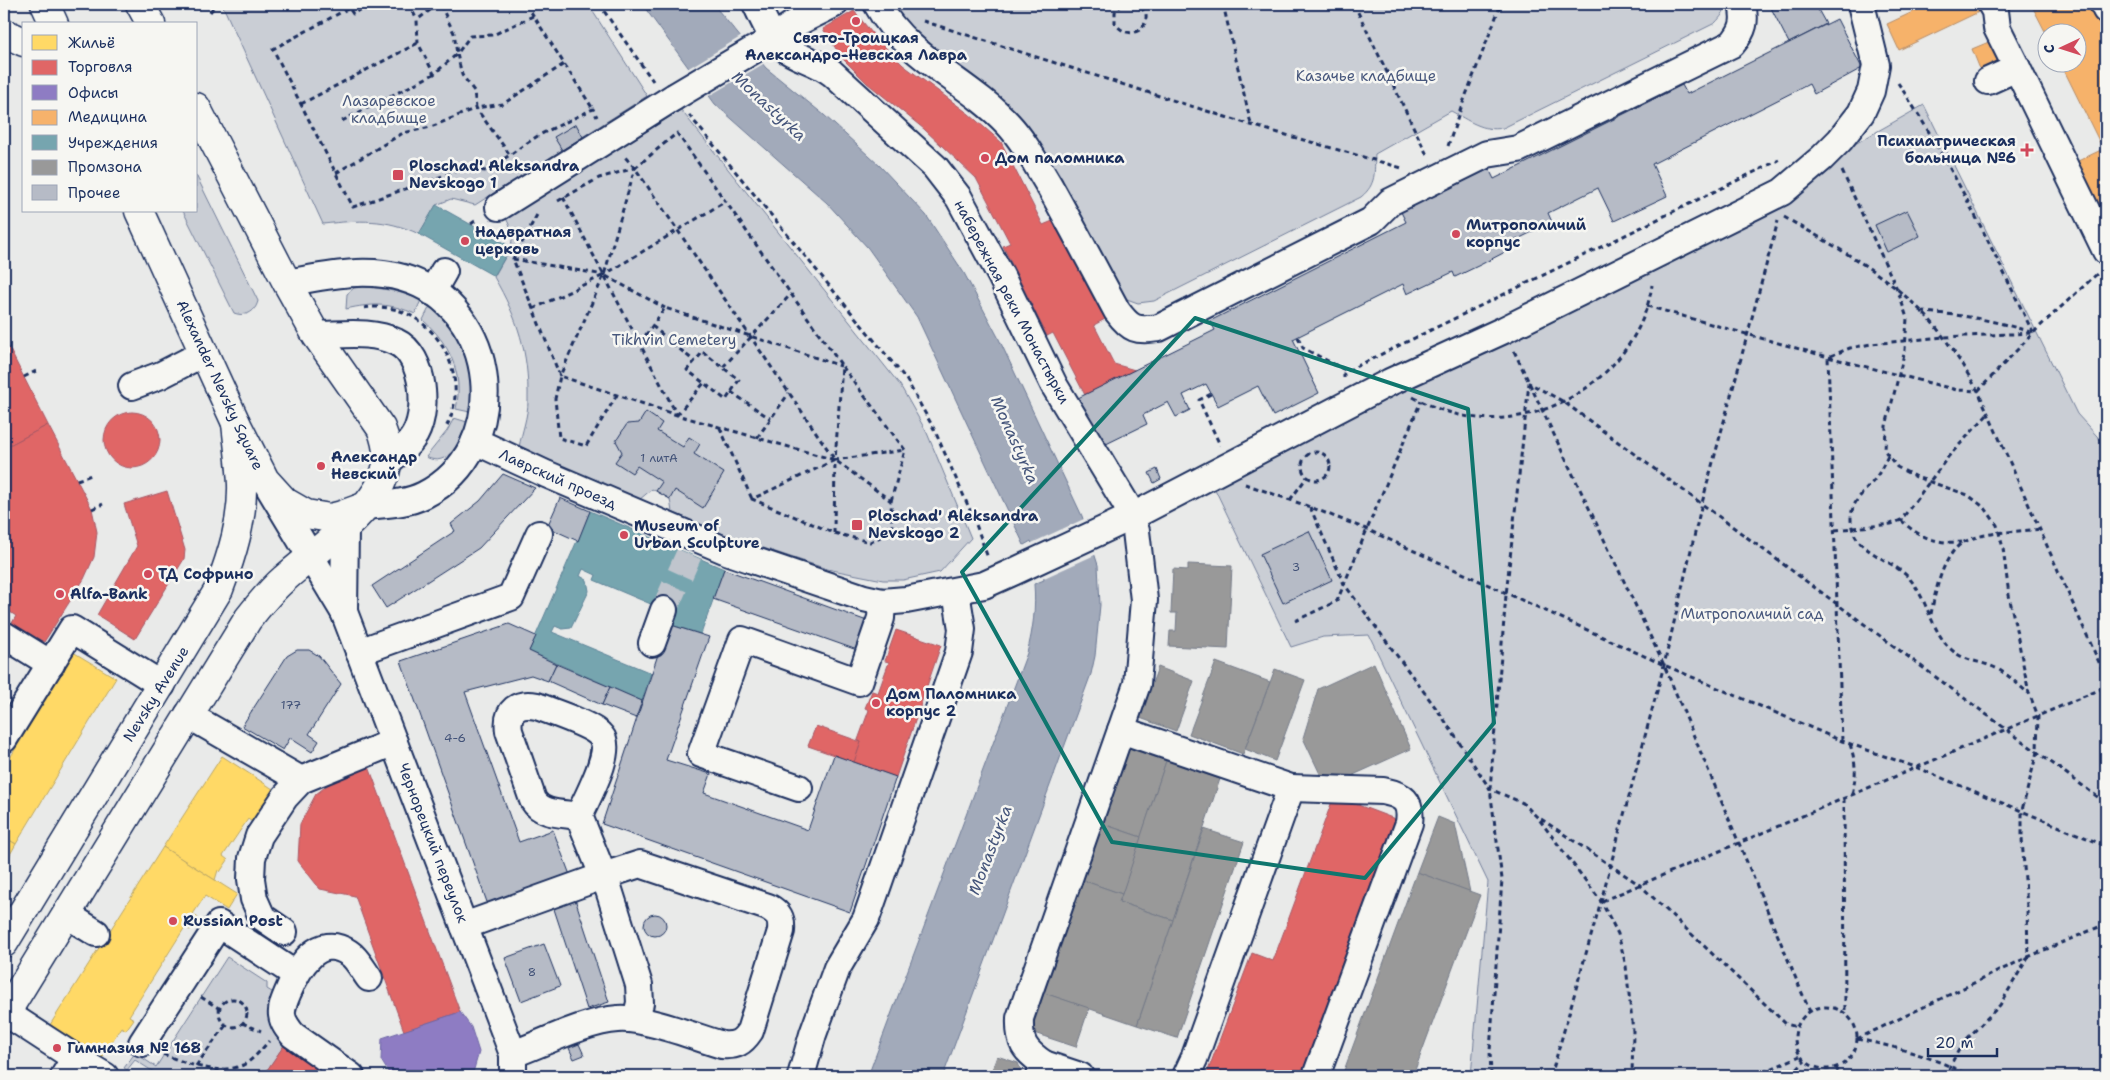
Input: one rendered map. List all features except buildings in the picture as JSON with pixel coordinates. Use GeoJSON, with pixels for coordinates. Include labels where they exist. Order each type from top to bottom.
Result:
{"type":"FeatureCollection","features":[{"type":"Feature","properties":{"kind":"main road"},"geometry":{"type":"LineString","coordinates":[[45,4],[53,22]]}},
{"type":"Feature","properties":{"kind":"main road"},"geometry":{"type":"LineString","coordinates":[[140,4],[150,22]]}},
{"type":"Feature","properties":{"kind":"main road"},"geometry":{"type":"LineString","coordinates":[[158,22],[159,4]]}},
{"type":"Feature","properties":{"kind":"main road"},"geometry":{"type":"LineString","coordinates":[[4,33],[22,41]]}},
{"type":"Feature","properties":{"kind":"main road","name":"Alexander Nevsky Square"},"geometry":{"type":"LineString","coordinates":[[139,212],[236,423],[265,480],[285,502],[306,514],[330,518],[342,516],[365,506],[380,486],[387,463],[386,439],[381,428],[316,335],[198,111]]}},
{"type":"Feature","properties":{"kind":"main road","name":"Nevsky Avenue"},"geometry":{"type":"LineString","coordinates":[[4,943],[211,604],[229,564],[236,538],[242,485],[236,423]]}},
{"type":"Feature","properties":{"kind":"main road"},"geometry":{"type":"LineString","coordinates":[[5,1015],[188,715],[255,610],[276,586],[345,526],[365,506]]}},
{"type":"Feature","properties":{"kind":"street"},"geometry":{"type":"LineString","coordinates":[[756,4],[764,43]]}},
{"type":"Feature","properties":{"kind":"street"},"geometry":{"type":"LineString","coordinates":[[499,206],[677,103],[792,25],[834,4]]}},
{"type":"Feature","properties":{"kind":"street"},"geometry":{"type":"LineString","coordinates":[[877,4],[899,34],[936,68],[979,97],[1009,125],[1033,158],[1117,311],[1127,325],[1142,330],[1158,328],[1371,221],[1390,202],[1487,154],[1518,149],[1732,44],[1743,32],[1746,18],[1742,4]]}},
{"type":"Feature","properties":{"kind":"street"},"geometry":{"type":"LineString","coordinates":[[1861,4],[1876,65]]}},
{"type":"Feature","properties":{"kind":"street"},"geometry":{"type":"LineString","coordinates":[[1991,4],[1995,11],[1997,28],[2017,68],[2103,261]]}},
{"type":"Feature","properties":{"kind":"street"},"geometry":{"type":"LineString","coordinates":[[2103,4],[2106,10]]}},
{"type":"Feature","properties":{"kind":"street","name":"набережная реки Монастырки"},"geometry":{"type":"LineString","coordinates":[[764,43],[783,48],[820,64],[832,73],[935,167],[959,198],[1001,276],[1054,385],[1126,504],[1126,520],[1140,553],[1144,600],[1137,684],[1020,1018],[1019,1037],[1042,1070]]}},
{"type":"Feature","properties":{"kind":"street","name":"Лаврский проезд"},"geometry":{"type":"LineString","coordinates":[[474,441],[546,474],[692,546],[729,552],[864,598],[882,602],[906,600],[956,592],[984,585],[1002,569],[1126,520],[1390,382],[1504,330],[1782,192],[1832,149],[1860,113],[1871,91],[1876,65]]}},
{"type":"Feature","properties":{"kind":"street"},"geometry":{"type":"LineString","coordinates":[[1988,82],[2017,68]]}},
{"type":"Feature","properties":{"kind":"street","name":"Alexander Nevsky Square"},"geometry":{"type":"LineString","coordinates":[[287,283],[331,275],[376,273],[438,281],[453,309],[463,320],[480,353],[485,407],[474,441],[461,464],[444,481],[425,495],[404,503],[365,506]]}},
{"type":"Feature","properties":{"kind":"street"},"geometry":{"type":"LineString","coordinates":[[316,335],[380,336],[398,342],[411,356],[420,378],[424,400],[420,422],[413,438],[387,463]]}},
{"type":"Feature","properties":{"kind":"street"},"geometry":{"type":"LineString","coordinates":[[132,386],[161,375],[204,353]]}},
{"type":"Feature","properties":{"kind":"street","name":"Чернорецкий переулок"},"geometry":{"type":"LineString","coordinates":[[265,480],[344,612],[464,926],[513,1065]]}},
{"type":"Feature","properties":{"kind":"street","name":"Чернорецкий переулок"},"geometry":{"type":"LineString","coordinates":[[344,612],[345,526]]}},
{"type":"Feature","properties":{"kind":"street"},"geometry":{"type":"LineString","coordinates":[[359,652],[511,597],[539,534]]}},
{"type":"Feature","properties":{"kind":"street"},"geometry":{"type":"LineString","coordinates":[[801,1076],[813,1034],[838,968],[866,918],[959,652],[962,628],[956,592]]}},
{"type":"Feature","properties":{"kind":"street"},"geometry":{"type":"LineString","coordinates":[[799,788],[702,754],[742,640],[859,682],[881,618],[882,602]]}},
{"type":"Feature","properties":{"kind":"street"},"geometry":{"type":"LineString","coordinates":[[652,643],[664,610]]}},
{"type":"Feature","properties":{"kind":"street"},"geometry":{"type":"LineString","coordinates":[[4,739],[72,629],[162,685]]}},
{"type":"Feature","properties":{"kind":"street"},"geometry":{"type":"LineString","coordinates":[[4,635],[51,664]]}},
{"type":"Feature","properties":{"kind":"street"},"geometry":{"type":"LineString","coordinates":[[188,715],[301,780]]}},
{"type":"Feature","properties":{"kind":"street"},"geometry":{"type":"LineString","coordinates":[[1121,730],[1291,788],[1397,794],[1406,801],[1410,811],[1409,823],[1316,1076]]}},
{"type":"Feature","properties":{"kind":"street"},"geometry":{"type":"LineString","coordinates":[[284,932],[262,917],[254,900],[251,879],[252,858],[259,836],[286,797],[301,780],[394,742]]}},
{"type":"Feature","properties":{"kind":"street"},"geometry":{"type":"LineString","coordinates":[[1186,1076],[1194,1059],[1291,788]]}},
{"type":"Feature","properties":{"kind":"street"},"geometry":{"type":"LineString","coordinates":[[578,816],[603,876],[639,984],[640,1003],[636,1019]]}},
{"type":"Feature","properties":{"kind":"street"},"geometry":{"type":"LineString","coordinates":[[464,926],[640,864],[768,907],[777,912],[782,921],[781,931],[750,1031],[743,1041],[733,1046],[722,1045],[636,1019],[619,1019],[601,1022],[513,1065]]}},
{"type":"Feature","properties":{"kind":"street"},"geometry":{"type":"LineString","coordinates":[[66,914],[96,934]]}},
{"type":"Feature","properties":{"kind":"street"},"geometry":{"type":"LineString","coordinates":[[153,1049],[219,924],[296,974]]}},
{"type":"Feature","properties":{"kind":"street"},"geometry":{"type":"LineString","coordinates":[[351,1076],[293,1035],[285,1026],[282,1014],[284,1002],[296,974],[308,957],[321,948],[336,948],[350,953],[369,978]]}},
{"type":"Feature","properties":{"kind":"street"},"geometry":{"type":"LineString","coordinates":[[5,1015],[69,1067],[104,1076]]}},
{"type":"Feature","properties":{"kind":"street"},"geometry":{"type":"LineString","coordinates":[[1042,1070],[1080,1076]]}},
{"type":"Feature","properties":{"kind":"path"},"geometry":{"type":"LineString","coordinates":[[210,12],[216,4]]}},
{"type":"Feature","properties":{"kind":"path"},"geometry":{"type":"LineString","coordinates":[[352,14],[368,4]]}},
{"type":"Feature","properties":{"kind":"path"},"geometry":{"type":"LineString","coordinates":[[409,4],[417,20],[418,43],[434,74]]}},
{"type":"Feature","properties":{"kind":"path"},"geometry":{"type":"LineString","coordinates":[[417,20],[439,4],[454,33],[462,75],[474,91],[476,108],[510,155]]}},
{"type":"Feature","properties":{"kind":"path"},"geometry":{"type":"LineString","coordinates":[[526,4],[593,109],[601,126]]}},
{"type":"Feature","properties":{"kind":"path"},"geometry":{"type":"LineString","coordinates":[[599,4],[655,84],[665,90],[677,103],[906,379],[938,438],[974,518],[1002,569]]}},
{"type":"Feature","properties":{"kind":"path"},"geometry":{"type":"LineString","coordinates":[[1122,4],[1115,12],[1115,24],[1118,28],[1128,33],[1139,31],[1145,24],[1146,14],[1139,4]]}},
{"type":"Feature","properties":{"kind":"path"},"geometry":{"type":"LineString","coordinates":[[1223,4],[1251,125]]}},
{"type":"Feature","properties":{"kind":"path"},"geometry":{"type":"LineString","coordinates":[[1354,4],[1438,178]]}},
{"type":"Feature","properties":{"kind":"path"},"geometry":{"type":"LineString","coordinates":[[1438,178],[1461,108],[1501,4]]}},
{"type":"Feature","properties":{"kind":"path"},"geometry":{"type":"LineString","coordinates":[[356,20],[349,8],[273,49],[353,207],[463,169],[486,171],[539,135],[593,109]]}},
{"type":"Feature","properties":{"kind":"path"},"geometry":{"type":"LineString","coordinates":[[342,121],[434,74],[457,54],[470,36],[493,35],[533,16]]}},
{"type":"Feature","properties":{"kind":"path"},"geometry":{"type":"LineString","coordinates":[[916,19],[1251,125],[1438,178]]}},
{"type":"Feature","properties":{"kind":"path"},"geometry":{"type":"LineString","coordinates":[[301,104],[418,43]]}},
{"type":"Feature","properties":{"kind":"path"},"geometry":{"type":"LineString","coordinates":[[336,173],[403,133],[431,127],[476,108],[503,104],[564,64]]}},
{"type":"Feature","properties":{"kind":"path"},"geometry":{"type":"LineString","coordinates":[[1876,65],[1886,67],[1922,120],[1958,182],[2033,333]]}},
{"type":"Feature","properties":{"kind":"path"},"geometry":{"type":"LineString","coordinates":[[551,206],[599,178],[635,168],[677,133],[842,366],[905,450]]}},
{"type":"Feature","properties":{"kind":"path"},"geometry":{"type":"LineString","coordinates":[[1832,149],[1898,291],[1907,318],[1906,341],[1886,426],[1884,451],[1897,467],[1916,477],[1968,494],[1984,508],[1996,525],[2029,693],[2038,716],[2037,752],[2022,810],[2028,957],[2000,1004],[1962,1044],[1950,1066],[1948,1076]]}},
{"type":"Feature","properties":{"kind":"path"},"geometry":{"type":"LineString","coordinates":[[623,156],[635,168],[835,460],[891,501]]}},
{"type":"Feature","properties":{"kind":"path"},"geometry":{"type":"LineString","coordinates":[[1344,382],[1344,374],[1347,372],[1786,157]]}},
{"type":"Feature","properties":{"kind":"path"},"geometry":{"type":"LineString","coordinates":[[617,395],[586,446],[559,438],[555,399],[560,376],[604,275],[635,168]]}},
{"type":"Feature","properties":{"kind":"path"},"geometry":{"type":"LineString","coordinates":[[561,192],[677,415]]}},
{"type":"Feature","properties":{"kind":"path"},"geometry":{"type":"LineString","coordinates":[[533,309],[604,275],[726,201]]}},
{"type":"Feature","properties":{"kind":"path"},"geometry":{"type":"LineString","coordinates":[[513,259],[538,213],[544,209]]}},
{"type":"Feature","properties":{"kind":"path"},"geometry":{"type":"LineString","coordinates":[[1551,1076],[1601,901],[1664,665],[1702,503],[1779,215],[1844,252],[1872,271],[1922,312],[1943,337],[1978,392],[2041,529],[2106,678]]}},
{"type":"Feature","properties":{"kind":"path"},"geometry":{"type":"LineString","coordinates":[[1390,382],[1421,401],[1454,414],[1478,418],[1526,415],[1564,402],[1596,382],[1621,355],[1640,323],[1647,306],[1653,280],[1655,254]]}},
{"type":"Feature","properties":{"kind":"path"},"geometry":{"type":"LineString","coordinates":[[513,259],[604,275],[665,308],[751,338],[842,366]]}},
{"type":"Feature","properties":{"kind":"path"},"geometry":{"type":"LineString","coordinates":[[513,259],[560,376],[677,415],[835,460]]}},
{"type":"Feature","properties":{"kind":"path"},"geometry":{"type":"LineString","coordinates":[[1978,392],[2103,261]]}},
{"type":"Feature","properties":{"kind":"path"},"geometry":{"type":"LineString","coordinates":[[723,367],[791,294]]}},
{"type":"Feature","properties":{"kind":"path"},"geometry":{"type":"LineString","coordinates":[[1490,301],[1664,665],[1810,1012]]}},
{"type":"Feature","properties":{"kind":"path"},"geometry":{"type":"LineString","coordinates":[[1647,306],[1828,357],[1957,390],[1978,392]]}},
{"type":"Feature","properties":{"kind":"path"},"geometry":{"type":"LineString","coordinates":[[640,343],[665,308]]}},
{"type":"Feature","properties":{"kind":"path"},"geometry":{"type":"LineString","coordinates":[[1922,312],[1966,315],[1998,322],[2033,333]]}},
{"type":"Feature","properties":{"kind":"path"},"geometry":{"type":"LineString","coordinates":[[652,326],[694,361]]}},
{"type":"Feature","properties":{"kind":"path"},"geometry":{"type":"LineString","coordinates":[[1828,357],[1850,348],[1906,341],[1943,337],[2033,333]]}},
{"type":"Feature","properties":{"kind":"path"},"geometry":{"type":"LineString","coordinates":[[1298,337],[1302,348],[1347,372]]}},
{"type":"Feature","properties":{"kind":"path"},"geometry":{"type":"LineString","coordinates":[[703,352],[739,380],[726,400],[687,370],[694,361],[703,352]]}},
{"type":"Feature","properties":{"kind":"path"},"geometry":{"type":"LineString","coordinates":[[1828,357],[1842,741]]}},
{"type":"Feature","properties":{"kind":"path"},"geometry":{"type":"LineString","coordinates":[[834,533],[835,460],[842,366]]}},
{"type":"Feature","properties":{"kind":"path"},"geometry":{"type":"LineString","coordinates":[[24,377],[36,371]]}},
{"type":"Feature","properties":{"kind":"path"},"geometry":{"type":"LineString","coordinates":[[677,415],[704,383]]}},
{"type":"Feature","properties":{"kind":"path"},"geometry":{"type":"LineString","coordinates":[[1529,383],[1564,402],[2106,803]]}},
{"type":"Feature","properties":{"kind":"path"},"geometry":{"type":"LineString","coordinates":[[1491,1076],[1490,1051],[1502,878],[1490,789],[1506,594],[1529,383]]}},
{"type":"Feature","properties":{"kind":"path"},"geometry":{"type":"LineString","coordinates":[[731,392],[770,419]]}},
{"type":"Feature","properties":{"kind":"path"},"geometry":{"type":"LineString","coordinates":[[757,438],[789,393]]}},
{"type":"Feature","properties":{"kind":"path"},"geometry":{"type":"LineString","coordinates":[[1211,394],[1199,400],[1238,481],[1366,529],[1664,665],[1842,741],[1918,768],[2106,846]]}},
{"type":"Feature","properties":{"kind":"path"},"geometry":{"type":"LineString","coordinates":[[1295,621],[1337,601],[1421,401]]}},
{"type":"Feature","properties":{"kind":"path"},"geometry":{"type":"LineString","coordinates":[[1835,530],[1891,524],[1901,520],[1965,436],[1988,414]]}},
{"type":"Feature","properties":{"kind":"path"},"geometry":{"type":"LineString","coordinates":[[720,428],[752,500],[834,533],[870,542],[892,531],[891,501],[905,450]]}},
{"type":"Feature","properties":{"kind":"path"},"geometry":{"type":"LineString","coordinates":[[752,500],[835,460],[905,450]]}},
{"type":"Feature","properties":{"kind":"path"},"geometry":{"type":"LineString","coordinates":[[1319,452],[1325,455],[1330,466],[1329,472],[1320,480],[1307,477],[1302,466],[1307,455],[1319,452]]}},
{"type":"Feature","properties":{"kind":"path"},"geometry":{"type":"LineString","coordinates":[[1888,455],[1874,480],[1855,504],[1851,516],[1860,542],[1866,550],[1892,564],[1908,577],[1940,634],[1951,649],[1962,658],[1992,667],[2029,693]]}},
{"type":"Feature","properties":{"kind":"path"},"geometry":{"type":"LineString","coordinates":[[77,480],[91,475]]}},
{"type":"Feature","properties":{"kind":"path"},"geometry":{"type":"LineString","coordinates":[[1290,500],[1307,477]]}},
{"type":"Feature","properties":{"kind":"path"},"geometry":{"type":"LineString","coordinates":[[92,509],[103,504]]}},
{"type":"Feature","properties":{"kind":"path"},"geometry":{"type":"LineString","coordinates":[[1310,507],[1344,584],[1441,715],[1490,789],[1523,803],[1538,818],[1601,901],[1618,934],[1626,966],[1633,1031],[1632,1076]]}},
{"type":"Feature","properties":{"kind":"path"},"geometry":{"type":"LineString","coordinates":[[1901,520],[1911,530],[1928,539],[1945,544],[1963,542],[1999,533],[2041,529]]}},
{"type":"Feature","properties":{"kind":"path"},"geometry":{"type":"LineString","coordinates":[[1931,615],[1942,572],[1950,556],[1963,542]]}},
{"type":"Feature","properties":{"kind":"path"},"geometry":{"type":"LineString","coordinates":[[1601,901],[2106,687]]}},
{"type":"Feature","properties":{"kind":"path"},"geometry":{"type":"LineString","coordinates":[[1850,744],[1856,765],[1856,779],[1852,795]]}},
{"type":"Feature","properties":{"kind":"path"},"geometry":{"type":"LineString","coordinates":[[1844,798],[1845,1014]]}},
{"type":"Feature","properties":{"kind":"path"},"geometry":{"type":"LineString","coordinates":[[1538,818],[1640,884],[1786,1024],[1797,1027]]}},
{"type":"Feature","properties":{"kind":"path"},"geometry":{"type":"LineString","coordinates":[[1857,1039],[2028,957],[2106,924]]}},
{"type":"Feature","properties":{"kind":"path"},"geometry":{"type":"LineString","coordinates":[[201,998],[220,1009]]}},
{"type":"Feature","properties":{"kind":"path"},"geometry":{"type":"LineString","coordinates":[[228,1000],[241,1001],[245,1006],[246,1018],[238,1026],[226,1025],[222,1021],[220,1009],[223,1003],[228,1000]]}},
{"type":"Feature","properties":{"kind":"path"},"geometry":{"type":"LineString","coordinates":[[1821,1008],[1834,1008],[1845,1014],[1854,1025],[1857,1039],[1855,1048],[1850,1057],[1836,1068],[1825,1069],[1815,1067],[1805,1062],[1800,1056],[1796,1047],[1797,1027],[1802,1018],[1810,1012],[1821,1008]]}},
{"type":"Feature","properties":{"kind":"path"},"geometry":{"type":"LineString","coordinates":[[196,1066],[226,1025]]}},
{"type":"Feature","properties":{"kind":"path"},"geometry":{"type":"LineString","coordinates":[[153,1049],[196,1066],[210,1069],[228,1069],[244,1065],[285,1026]]}},
{"type":"Feature","properties":{"kind":"path"},"geometry":{"type":"LineString","coordinates":[[1857,1039],[1899,1047],[1950,1066],[1970,1076]]}},
{"type":"Feature","properties":{"kind":"path"},"geometry":{"type":"LineString","coordinates":[[1756,1076],[1800,1056]]}},
{"type":"Feature","properties":{"kind":"path"},"geometry":{"type":"LineString","coordinates":[[1791,1076],[1805,1062]]}},
{"type":"Feature","properties":{"kind":"path"},"geometry":{"type":"LineString","coordinates":[[1836,1068],[1840,1076]]}},
{"type":"Feature","properties":{"kind":"highlighted area"},"geometry":{"type":"Polygon","coordinates":[[[1195,318],[1468,409],[1494,723],[1365,878],[1112,842],[962,572],[1195,318]]]}},
{"type":"Feature","properties":{"kind":"green space","name":"Лазаревское кладбище"},"geometry":{"type":"Polygon","coordinates":[[[222,4],[588,4],[647,96],[475,205],[451,199],[436,205],[419,234],[395,225],[383,223],[349,222],[323,224],[222,4]]]}},
{"type":"Feature","properties":{"kind":"green space","name":"Казачье кладбище"},"geometry":{"type":"Polygon","coordinates":[[[890,4],[1725,4],[1722,14],[1715,23],[1503,128],[1482,127],[1451,111],[1375,154],[1372,182],[1361,197],[1154,301],[1138,303],[1124,298],[1056,184],[931,49],[904,25],[890,4]]]}},
{"type":"Feature","properties":{"kind":"green space","name":"Митрополичий сад"},"geometry":{"type":"Polygon","coordinates":[[[1924,105],[2077,414],[2106,446],[2106,1076],[1471,1076],[1488,882],[1369,635],[1323,637],[1291,647],[1213,485],[1790,199],[1846,149],[1924,105]]]}},
{"type":"Feature","properties":{"kind":"green space","name":"Tikhvin Cemetery"},"geometry":{"type":"Polygon","coordinates":[[[681,110],[900,385],[927,433],[971,538],[940,572],[903,580],[883,580],[827,569],[733,538],[672,512],[670,499],[652,489],[639,500],[519,447],[528,407],[528,383],[524,351],[510,307],[494,277],[511,247],[513,233],[506,218],[681,110]]]}},
{"type":"Feature","properties":{"kind":"green space"},"geometry":{"type":"Polygon","coordinates":[[[198,179],[258,301],[255,308],[249,313],[234,313],[184,212],[198,212],[198,179]]]}},
{"type":"Feature","properties":{"kind":"green space"},"geometry":{"type":"Polygon","coordinates":[[[363,287],[393,291],[421,300],[415,314],[406,310],[381,305],[346,309],[347,294],[354,288],[363,287]]]}},
{"type":"Feature","properties":{"kind":"green space"},"geometry":{"type":"Polygon","coordinates":[[[430,306],[454,331],[466,351],[473,373],[474,385],[470,412],[456,409],[458,383],[452,360],[440,339],[423,320],[430,306]]]}},
{"type":"Feature","properties":{"kind":"green space"},"geometry":{"type":"Polygon","coordinates":[[[454,418],[467,422],[461,437],[452,451],[441,459],[434,460],[426,457],[447,431],[454,418]]]}},
{"type":"Feature","properties":{"kind":"green space"},"geometry":{"type":"Polygon","coordinates":[[[227,957],[267,983],[267,989],[277,995],[285,1044],[263,1076],[160,1076],[135,1060],[127,1070],[124,1068],[135,1053],[156,1067],[227,957]]]}},
{"type":"Feature","properties":{"kind":"water","name":"Monastyrka"},"geometry":{"type":"Polygon","coordinates":[[[642,4],[713,4],[766,68],[824,115],[880,166],[926,215],[964,273],[998,337],[1082,516],[1098,565],[1100,605],[1095,656],[1091,674],[943,1076],[868,1076],[1027,653],[1035,602],[1034,584],[1044,580],[1031,541],[1024,545],[917,317],[868,248],[827,203],[715,104],[642,4]]]}},
{"type":"Feature","properties":{"kind":"pier"},"geometry":{"type":"Polygon","coordinates":[[[742,36],[765,63],[707,97],[687,69],[742,36]]]}},
{"type":"Feature","properties":{"kind":"pier"},"geometry":{"type":"Polygon","coordinates":[[[1086,518],[1097,554],[1031,584],[1041,579],[1030,545],[1023,547],[1086,518]]]}},
{"type":"Feature","properties":{"kind":"tunnel"},"geometry":{"type":"LineString","coordinates":[[664,610],[689,554]]}},
{"type":"Feature","properties":{"kind":"place","name":"Свято-Троицкая Александро-Невская Лавра"},"geometry":{"type":"Point","coordinates":[856,21]}},
{"type":"Feature","properties":{"kind":"place","name":"Психиатрическая больница №6"},"geometry":{"type":"Point","coordinates":[2027,150]}},
{"type":"Feature","properties":{"kind":"place","name":"Дом паломника"},"geometry":{"type":"Point","coordinates":[985,158]}},
{"type":"Feature","properties":{"kind":"place","name":"Ploschad' Aleksandra Nevskogo 1"},"geometry":{"type":"Point","coordinates":[398,175]}},
{"type":"Feature","properties":{"kind":"place","name":"Митрополичий корпус"},"geometry":{"type":"Point","coordinates":[1456,234]}},
{"type":"Feature","properties":{"kind":"place","name":"Надвратная церковь"},"geometry":{"type":"Point","coordinates":[465,241]}},
{"type":"Feature","properties":{"kind":"place","name":"Александр Невский"},"geometry":{"type":"Point","coordinates":[321,466]}},
{"type":"Feature","properties":{"kind":"place","name":"Ploschad' Aleksandra Nevskogo 2"},"geometry":{"type":"Point","coordinates":[857,525]}},
{"type":"Feature","properties":{"kind":"place","name":"Museum of Urban Sculpture"},"geometry":{"type":"Point","coordinates":[624,535]}},
{"type":"Feature","properties":{"kind":"place","name":"ТД Софрино"},"geometry":{"type":"Point","coordinates":[148,574]}},
{"type":"Feature","properties":{"kind":"place","name":"Alfa-Bank"},"geometry":{"type":"Point","coordinates":[60,594]}},
{"type":"Feature","properties":{"kind":"place","name":"Дом Паломника корпус 2"},"geometry":{"type":"Point","coordinates":[876,703]}},
{"type":"Feature","properties":{"kind":"place","name":"Russian Post"},"geometry":{"type":"Point","coordinates":[173,921]}},
{"type":"Feature","properties":{"kind":"place","name":"Гимназия № 168"},"geometry":{"type":"Point","coordinates":[57,1048]}}]}
